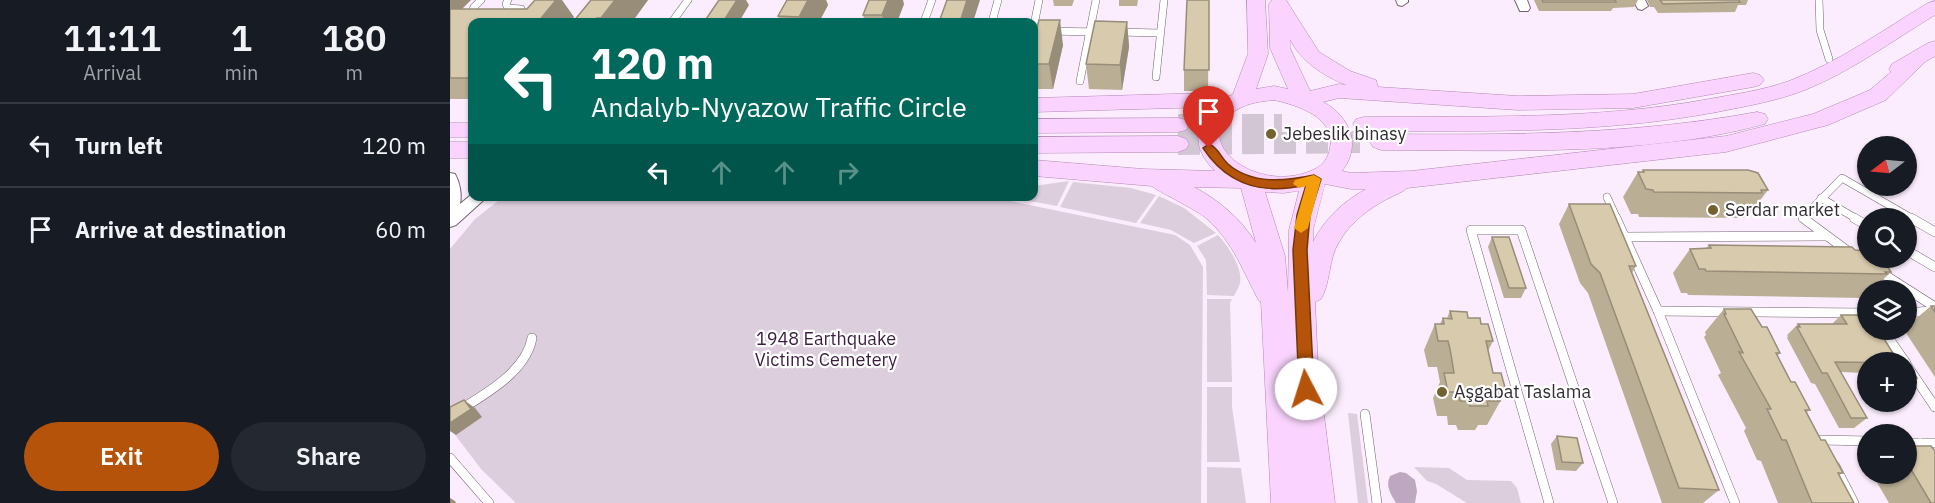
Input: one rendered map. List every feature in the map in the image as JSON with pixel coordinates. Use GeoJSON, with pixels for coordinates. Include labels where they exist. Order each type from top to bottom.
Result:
{"type":"FeatureCollection","features":[{"type":"Feature","properties":{"kind":"main road"},"geometry":{"type":"LineString","coordinates":[[1249,181],[1233,174],[1214,157],[1207,138],[1212,119],[1237,100],[1258,54],[1256,0]]}},
{"type":"Feature","properties":{"kind":"main road"},"geometry":{"type":"LineString","coordinates":[[1279,3],[1280,48],[1303,99]]}},
{"type":"Feature","properties":{"kind":"main road"},"geometry":{"type":"LineString","coordinates":[[1279,3],[1294,26],[1303,46],[1323,65],[1350,80],[1398,94]]}},
{"type":"Feature","properties":{"kind":"main road"},"geometry":{"type":"LineString","coordinates":[[1914,62],[1851,93],[1790,112],[1693,132],[1590,140],[1366,133],[1580,122],[1676,113],[1768,94],[1795,86],[1845,64],[1935,7]]}},
{"type":"Feature","properties":{"kind":"main road"},"geometry":{"type":"LineString","coordinates":[[1318,177],[1351,181],[1411,179],[1726,144],[1820,120],[1878,95],[1914,62],[1935,47]]}},
{"type":"Feature","properties":{"kind":"main road"},"geometry":{"type":"LineString","coordinates":[[1303,99],[1339,91],[1518,104],[1633,101],[1767,77],[1829,58],[1872,49]]}},
{"type":"Feature","properties":{"kind":"main road"},"geometry":{"type":"LineString","coordinates":[[1038,105],[1237,100],[1274,93],[1303,99],[1330,114],[1338,123],[1344,146],[1333,167],[1318,177],[1286,185],[1038,168]]}},
{"type":"Feature","properties":{"kind":"main road"},"geometry":{"type":"LineString","coordinates":[[1038,126],[1178,135],[1038,145]]}},
{"type":"Feature","properties":{"kind":"main road"},"geometry":{"type":"LineString","coordinates":[[450,130],[468,130]]}},
{"type":"Feature","properties":{"kind":"main road"},"geometry":{"type":"LineString","coordinates":[[450,150],[468,150]]}},
{"type":"Feature","properties":{"kind":"main road"},"geometry":{"type":"LineString","coordinates":[[1143,177],[1188,193],[1218,212],[1240,239],[1261,275],[1277,320]]}},
{"type":"Feature","properties":{"kind":"main road"},"geometry":{"type":"LineString","coordinates":[[1318,177],[1301,230],[1300,274],[1304,367],[1319,503]]}},
{"type":"Feature","properties":{"kind":"main road"},"geometry":{"type":"LineString","coordinates":[[1304,367],[1314,273],[1325,241],[1341,220],[1358,204],[1374,194],[1411,179]]}},
{"type":"Feature","properties":{"kind":"main road"},"geometry":{"type":"LineString","coordinates":[[1249,181],[1268,236],[1272,256],[1287,503]]}},
{"type":"Feature","properties":{"kind":"street"},"geometry":{"type":"LineString","coordinates":[[450,178],[454,197],[450,212]]}},
{"type":"Feature","properties":{"kind":"street"},"geometry":{"type":"LineString","coordinates":[[450,221],[475,201]]}},
{"type":"Feature","properties":{"kind":"lane"},"geometry":{"type":"LineString","coordinates":[[470,18],[474,7],[481,0]]}},
{"type":"Feature","properties":{"kind":"lane"},"geometry":{"type":"LineString","coordinates":[[508,0],[506,4],[508,8],[534,9]]}},
{"type":"Feature","properties":{"kind":"lane"},"geometry":{"type":"LineString","coordinates":[[675,18],[688,0]]}},
{"type":"Feature","properties":{"kind":"lane"},"geometry":{"type":"LineString","coordinates":[[925,18],[932,0]]}},
{"type":"Feature","properties":{"kind":"lane"},"geometry":{"type":"LineString","coordinates":[[994,18],[998,0]]}},
{"type":"Feature","properties":{"kind":"lane"},"geometry":{"type":"LineString","coordinates":[[1035,18],[1039,0]]}},
{"type":"Feature","properties":{"kind":"lane"},"geometry":{"type":"LineString","coordinates":[[1080,81],[1096,0]]}},
{"type":"Feature","properties":{"kind":"lane"},"geometry":{"type":"LineString","coordinates":[[1156,77],[1164,0]]}},
{"type":"Feature","properties":{"kind":"lane"},"geometry":{"type":"LineString","coordinates":[[1819,0],[1818,13],[1823,47],[1829,58]]}},
{"type":"Feature","properties":{"kind":"lane"},"geometry":{"type":"LineString","coordinates":[[1038,32],[1160,33]]}},
{"type":"Feature","properties":{"kind":"lane"},"geometry":{"type":"LineString","coordinates":[[1853,254],[1824,236],[1803,218],[1842,178],[1935,232]]}},
{"type":"Feature","properties":{"kind":"lane"},"geometry":{"type":"LineString","coordinates":[[1607,197],[1658,311],[1735,503]]}},
{"type":"Feature","properties":{"kind":"lane"},"geometry":{"type":"LineString","coordinates":[[1821,198],[1857,219]]}},
{"type":"Feature","properties":{"kind":"lane"},"geometry":{"type":"LineString","coordinates":[[1549,503],[1471,230],[1521,230],[1613,503]]}},
{"type":"Feature","properties":{"kind":"lane"},"geometry":{"type":"LineString","coordinates":[[1625,237],[1824,236]]}},
{"type":"Feature","properties":{"kind":"lane"},"geometry":{"type":"LineString","coordinates":[[1917,256],[1935,267]]}},
{"type":"Feature","properties":{"kind":"lane"},"geometry":{"type":"LineString","coordinates":[[1873,268],[1935,309]]}},
{"type":"Feature","properties":{"kind":"lane"},"geometry":{"type":"LineString","coordinates":[[1917,313],[1926,313],[1935,309]]}},
{"type":"Feature","properties":{"kind":"lane"},"geometry":{"type":"LineString","coordinates":[[1658,311],[1857,313]]}},
{"type":"Feature","properties":{"kind":"lane"},"geometry":{"type":"LineString","coordinates":[[1752,313],[1757,323]]}},
{"type":"Feature","properties":{"kind":"lane"},"geometry":{"type":"LineString","coordinates":[[450,416],[514,370],[527,353],[533,342],[532,338]]}},
{"type":"Feature","properties":{"kind":"lane"},"geometry":{"type":"LineString","coordinates":[[1917,380],[1935,406]]}},
{"type":"Feature","properties":{"kind":"lane"},"geometry":{"type":"LineString","coordinates":[[1365,414],[1377,503]]}},
{"type":"Feature","properties":{"kind":"lane"},"geometry":{"type":"LineString","coordinates":[[1826,450],[1818,435],[1857,440]]}},
{"type":"Feature","properties":{"kind":"lane"},"geometry":{"type":"LineString","coordinates":[[1935,443],[1920,443],[1935,470]]}},
{"type":"Feature","properties":{"kind":"lane"},"geometry":{"type":"LineString","coordinates":[[450,458],[489,503]]}},
{"type":"Feature","properties":{"kind":"lane"},"geometry":{"type":"LineString","coordinates":[[1831,460],[1854,503]]}},
{"type":"Feature","properties":{"kind":"green space"},"geometry":{"type":"Polygon","coordinates":[[[1069,181],[1057,206],[1030,201],[1038,201],[1038,185],[1069,181]]]}},
{"type":"Feature","properties":{"kind":"green space"},"geometry":{"type":"Polygon","coordinates":[[[1073,182],[1131,188],[1156,195],[1136,223],[1060,207],[1073,182]]]}},
{"type":"Feature","properties":{"kind":"green space"},"geometry":{"type":"Polygon","coordinates":[[[1159,196],[1184,208],[1216,233],[1194,243],[1171,230],[1140,223],[1159,196]]]}},
{"type":"Feature","properties":{"kind":"green space","name":"1948 Earthquake Victims Cemetery"},"geometry":{"type":"Polygon","coordinates":[[[498,201],[1010,201],[1175,235],[1190,245],[1203,267],[1201,503],[516,503],[481,469],[450,428],[450,249],[475,219],[498,201]]]}},
{"type":"Feature","properties":{"kind":"green space"},"geometry":{"type":"Polygon","coordinates":[[[1218,235],[1230,251],[1239,271],[1240,283],[1234,296],[1207,295],[1206,260],[1197,246],[1218,235]]]}},
{"type":"Feature","properties":{"kind":"green space"},"geometry":{"type":"Polygon","coordinates":[[[1207,299],[1232,299],[1230,303],[1232,382],[1207,382],[1207,299]]]}},
{"type":"Feature","properties":{"kind":"green space"},"geometry":{"type":"Polygon","coordinates":[[[1207,387],[1232,387],[1232,407],[1240,462],[1207,462],[1207,387]]]}},
{"type":"Feature","properties":{"kind":"green space"},"geometry":{"type":"Polygon","coordinates":[[[1348,413],[1357,414],[1368,503],[1358,503],[1348,413]]]}},
{"type":"Feature","properties":{"kind":"green space"},"geometry":{"type":"Polygon","coordinates":[[[1207,467],[1241,468],[1246,503],[1207,503],[1207,467]]]}},
{"type":"Feature","properties":{"kind":"green space"},"geometry":{"type":"Polygon","coordinates":[[[1414,467],[1449,468],[1467,480],[1511,481],[1517,488],[1521,503],[1467,503],[1427,481],[1414,467]]]}},
{"type":"Feature","properties":{"kind":"shaded area"},"geometry":{"type":"Polygon","coordinates":[[[1400,472],[1406,473],[1415,480],[1417,491],[1415,503],[1396,503],[1388,487],[1390,476],[1400,472]]]}},
{"type":"Feature","properties":{"kind":"building"},"geometry":{"type":"Polygon","coordinates":[[[535,0],[556,0],[541,18],[468,18],[468,78],[450,78],[450,9],[527,9],[535,0]]]}},
{"type":"Feature","properties":{"kind":"building"},"geometry":{"type":"Polygon","coordinates":[[[591,0],[615,0],[601,18],[576,18],[591,0]]]}},
{"type":"Feature","properties":{"kind":"building"},"geometry":{"type":"Polygon","coordinates":[[[719,0],[737,0],[726,18],[707,18],[719,0]]]}},
{"type":"Feature","properties":{"kind":"building"},"geometry":{"type":"Polygon","coordinates":[[[787,0],[808,0],[799,17],[778,16],[787,0]]]}},
{"type":"Feature","properties":{"kind":"building"},"geometry":{"type":"Polygon","coordinates":[[[869,0],[888,0],[882,15],[863,15],[869,0]]]}},
{"type":"Feature","properties":{"kind":"building"},"geometry":{"type":"Polygon","coordinates":[[[947,0],[967,0],[961,18],[940,18],[947,0]]]}},
{"type":"Feature","properties":{"kind":"building"},"geometry":{"type":"Polygon","coordinates":[[[1187,0],[1209,0],[1209,70],[1184,70],[1187,0]]]}},
{"type":"Feature","properties":{"kind":"building"},"geometry":{"type":"Polygon","coordinates":[[[1542,0],[1615,0],[1616,2],[1543,2],[1542,0]]]}},
{"type":"Feature","properties":{"kind":"building"},"geometry":{"type":"Polygon","coordinates":[[[1660,0],[1738,0],[1740,2],[1663,4],[1660,0]]]}},
{"type":"Feature","properties":{"kind":"building"},"geometry":{"type":"Polygon","coordinates":[[[1039,20],[1060,20],[1049,64],[1038,64],[1039,20]]]}},
{"type":"Feature","properties":{"kind":"building"},"geometry":{"type":"Polygon","coordinates":[[[1095,21],[1127,22],[1120,65],[1086,64],[1095,21]]]}},
{"type":"Feature","properties":{"kind":"building"},"geometry":{"type":"Polygon","coordinates":[[[1643,170],[1748,170],[1758,173],[1768,190],[1761,190],[1762,193],[1654,192],[1646,189],[1638,172],[1644,172],[1643,170]]]}},
{"type":"Feature","properties":{"kind":"building"},"geometry":{"type":"Polygon","coordinates":[[[1569,204],[1610,204],[1636,266],[1629,266],[1719,490],[1679,488],[1600,273],[1591,264],[1569,204]]]}},
{"type":"Feature","properties":{"kind":"building"},"geometry":{"type":"Polygon","coordinates":[[[1492,237],[1509,237],[1526,288],[1509,288],[1492,237]]]}},
{"type":"Feature","properties":{"kind":"building"},"geometry":{"type":"Polygon","coordinates":[[[1709,245],[1852,247],[1857,250],[1857,268],[1888,268],[1891,272],[1885,272],[1887,274],[1706,271],[1699,269],[1690,249],[1711,248],[1709,245]]]}},
{"type":"Feature","properties":{"kind":"building"},"geometry":{"type":"Polygon","coordinates":[[[1724,309],[1751,309],[1762,327],[1767,327],[1780,353],[1776,353],[1791,382],[1795,382],[1810,410],[1805,410],[1821,440],[1825,440],[1843,473],[1838,473],[1854,503],[1812,503],[1786,440],[1782,440],[1767,409],[1771,409],[1739,352],[1743,353],[1724,314],[1726,314],[1724,309]]]}},
{"type":"Feature","properties":{"kind":"building"},"geometry":{"type":"Polygon","coordinates":[[[1450,311],[1467,312],[1468,318],[1480,318],[1481,324],[1488,324],[1493,341],[1486,341],[1493,373],[1501,373],[1506,391],[1498,391],[1500,401],[1487,401],[1488,406],[1470,406],[1469,401],[1460,401],[1458,392],[1448,392],[1444,373],[1454,373],[1450,349],[1448,341],[1438,341],[1435,324],[1444,324],[1443,318],[1452,319],[1450,311]]]}},
{"type":"Feature","properties":{"kind":"building"},"geometry":{"type":"Polygon","coordinates":[[[1841,315],[1857,315],[1857,340],[1885,340],[1892,352],[1857,352],[1857,362],[1835,362],[1857,400],[1857,412],[1864,412],[1867,418],[1851,418],[1827,373],[1822,373],[1797,327],[1800,327],[1798,324],[1847,324],[1841,315]]]}},
{"type":"Feature","properties":{"kind":"building"},"geometry":{"type":"Polygon","coordinates":[[[464,400],[471,409],[450,423],[450,407],[464,400]]]}},
{"type":"Feature","properties":{"kind":"building"},"geometry":{"type":"Polygon","coordinates":[[[1557,436],[1577,438],[1583,463],[1562,462],[1557,436]]]}},
{"type":"Feature","properties":{"kind":"building"},"geometry":{"type":"Polygon","coordinates":[[[1917,446],[1931,446],[1935,451],[1935,503],[1931,503],[1917,479],[1917,446]]]}},
{"type":"Feature","properties":{"kind":"tunnel"},"geometry":{"type":"LineString","coordinates":[[1178,125],[1282,125]]}},
{"type":"Feature","properties":{"kind":"tunnel"},"geometry":{"type":"LineString","coordinates":[[1178,144],[1369,142]]}},
{"type":"Feature","properties":{"kind":"slow traffic"},"geometry":{"type":"LineString","coordinates":[[1299,184],[1314,179],[1301,228]]}},
{"type":"Feature","properties":{"kind":"place","name":"Jebeslik binasy"},"geometry":{"type":"Point","coordinates":[1271,134]}},
{"type":"Feature","properties":{"kind":"place","name":"Serdar market"},"geometry":{"type":"Point","coordinates":[1713,210]}},
{"type":"Feature","properties":{"kind":"place","name":"Aşgabat Taslama"},"geometry":{"type":"Point","coordinates":[1442,392]}},
{"type":"Feature","properties":{"kind":"route"},"geometry":{"type":"LineString","coordinates":[[1209,148],[1222,166],[1233,174],[1252,182],[1286,185],[1314,179],[1301,230],[1300,250],[1306,389]]}}]}
